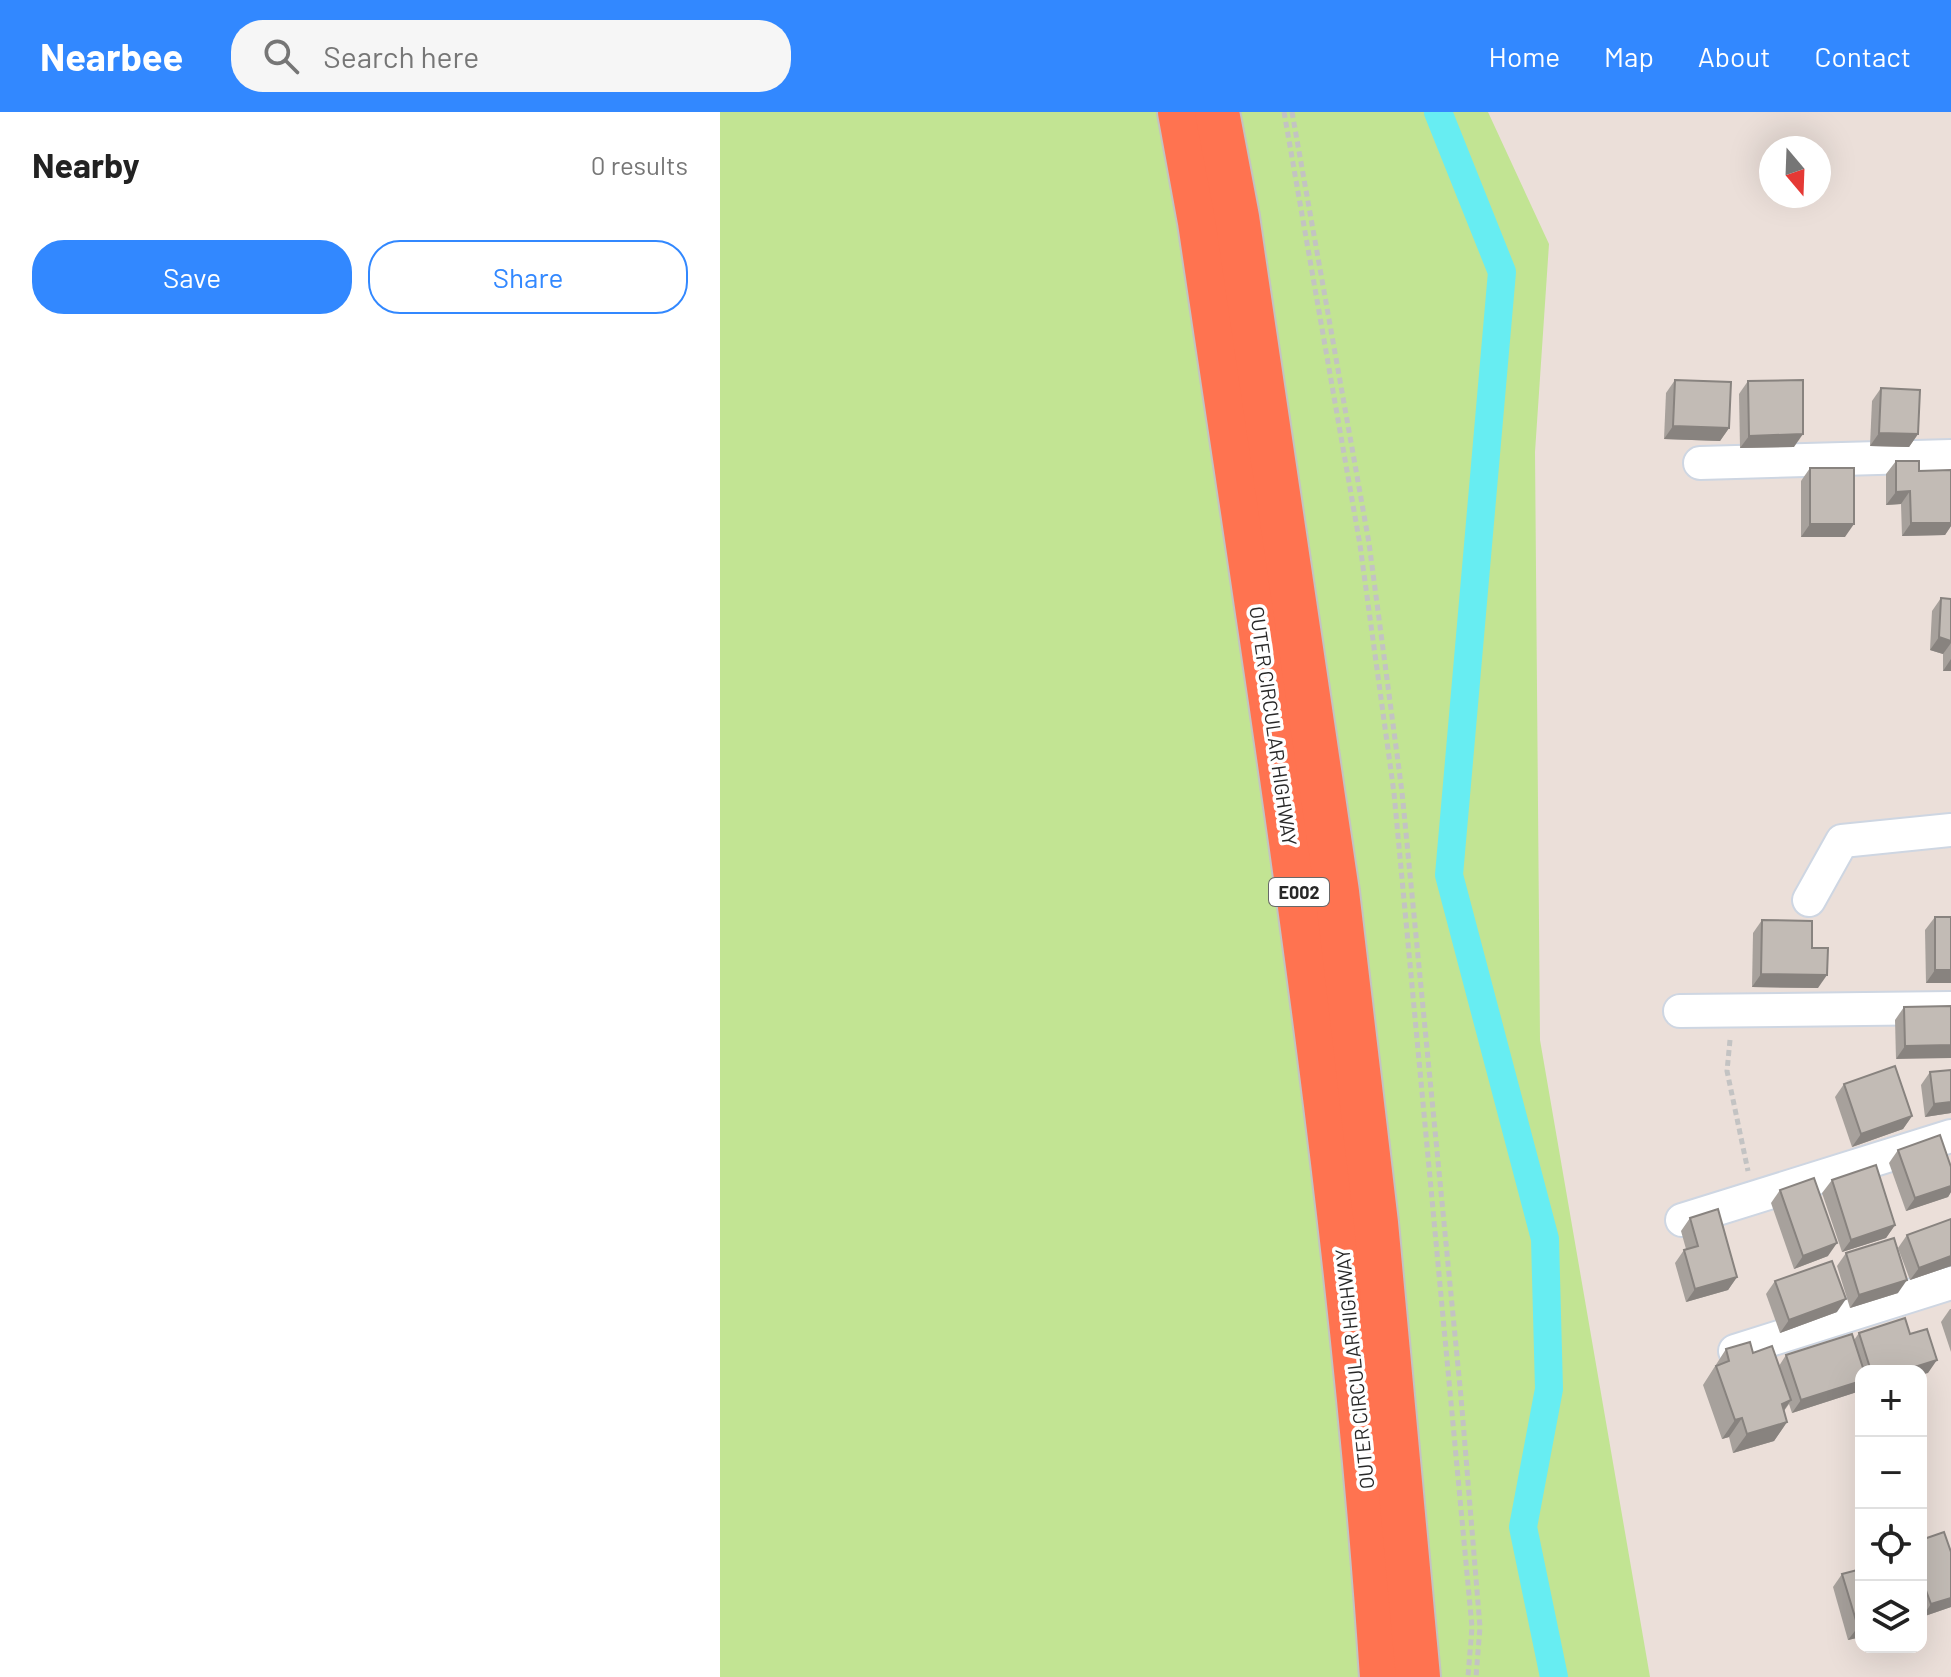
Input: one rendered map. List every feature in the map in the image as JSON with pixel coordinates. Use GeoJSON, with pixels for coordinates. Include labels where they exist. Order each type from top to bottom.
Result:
{"type":"FeatureCollection","features":[{"type":"Feature","properties":{"kind":"highway","name":"OUTER CIRCULAR HIGHWAY"},"geometry":{"type":"LineString","coordinates":[[1180,112],[1200,222],[1300,898],[1339,1228],[1375,1574],[1382,1677]]}},
{"type":"Feature","properties":{"kind":"highway","name":"OUTER CIRCULAR HIGHWAY"},"geometry":{"type":"LineString","coordinates":[[1217,112],[1237,217],[1337,892],[1376,1223],[1418,1677]]}},
{"type":"Feature","properties":{"kind":"street"},"geometry":{"type":"LineString","coordinates":[[1700,463],[1951,456]]}},
{"type":"Feature","properties":{"kind":"street"},"geometry":{"type":"LineString","coordinates":[[1809,900],[1842,841],[1951,830]]}},
{"type":"Feature","properties":{"kind":"street"},"geometry":{"type":"LineString","coordinates":[[1680,1011],[1951,1008]]}},
{"type":"Feature","properties":{"kind":"street"},"geometry":{"type":"LineString","coordinates":[[1682,1220],[1951,1136]]}},
{"type":"Feature","properties":{"kind":"street"},"geometry":{"type":"LineString","coordinates":[[1735,1351],[1951,1283]]}},
{"type":"Feature","properties":{"kind":"path"},"geometry":{"type":"LineString","coordinates":[[1284,112],[1358,530],[1394,793],[1465,1536],[1472,1627],[1468,1677]]}},
{"type":"Feature","properties":{"kind":"path"},"geometry":{"type":"LineString","coordinates":[[1292,112],[1369,543],[1402,792],[1464,1428],[1480,1627],[1476,1677]]}},
{"type":"Feature","properties":{"kind":"path"},"geometry":{"type":"LineString","coordinates":[[1731,1034],[1727,1071],[1747,1169],[1763,1196]]}},
{"type":"Feature","properties":{"kind":"green space"},"geometry":{"type":"Polygon","coordinates":[[[720,112],[1488,112],[1549,244],[1535,452],[1540,1040],[1650,1677],[720,1677],[720,112]]]}},
{"type":"Feature","properties":{"kind":"building"},"geometry":{"type":"Polygon","coordinates":[[[1675,380],[1731,382],[1729,428],[1673,426],[1675,380]]]}},
{"type":"Feature","properties":{"kind":"building"},"geometry":{"type":"Polygon","coordinates":[[[1803,380],[1803,434],[1749,436],[1748,381],[1803,380]]]}},
{"type":"Feature","properties":{"kind":"building"},"geometry":{"type":"Polygon","coordinates":[[[1881,388],[1920,390],[1918,434],[1879,433],[1881,388]]]}},
{"type":"Feature","properties":{"kind":"building"},"geometry":{"type":"Polygon","coordinates":[[[1896,461],[1919,461],[1919,471],[1951,470],[1951,523],[1911,523],[1910,491],[1896,492],[1896,461]]]}},
{"type":"Feature","properties":{"kind":"building"},"geometry":{"type":"Polygon","coordinates":[[[1810,468],[1854,468],[1854,524],[1810,524],[1810,468]]]}},
{"type":"Feature","properties":{"kind":"building"},"geometry":{"type":"Polygon","coordinates":[[[1941,598],[1951,599],[1951,641],[1939,637],[1941,598]]]}},
{"type":"Feature","properties":{"kind":"building"},"geometry":{"type":"Polygon","coordinates":[[[1935,917],[1951,917],[1951,970],[1935,970],[1935,917]]]}},
{"type":"Feature","properties":{"kind":"building"},"geometry":{"type":"Polygon","coordinates":[[[1762,920],[1812,921],[1812,948],[1828,948],[1827,975],[1761,974],[1762,920]]]}},
{"type":"Feature","properties":{"kind":"building"},"geometry":{"type":"Polygon","coordinates":[[[1951,1006],[1951,1045],[1905,1046],[1904,1007],[1951,1006]]]}},
{"type":"Feature","properties":{"kind":"building"},"geometry":{"type":"Polygon","coordinates":[[[1895,1066],[1912,1116],[1861,1134],[1844,1084],[1895,1066]]]}},
{"type":"Feature","properties":{"kind":"building"},"geometry":{"type":"Polygon","coordinates":[[[1951,1070],[1951,1102],[1934,1104],[1930,1072],[1951,1070]]]}},
{"type":"Feature","properties":{"kind":"building"},"geometry":{"type":"Polygon","coordinates":[[[1940,1135],[1951,1167],[1951,1186],[1915,1198],[1898,1150],[1940,1135]]]}},
{"type":"Feature","properties":{"kind":"building"},"geometry":{"type":"Polygon","coordinates":[[[1876,1165],[1895,1225],[1851,1240],[1832,1180],[1876,1165]]]}},
{"type":"Feature","properties":{"kind":"building"},"geometry":{"type":"Polygon","coordinates":[[[1814,1178],[1837,1243],[1803,1256],[1780,1190],[1814,1178]]]}},
{"type":"Feature","properties":{"kind":"building"},"geometry":{"type":"Polygon","coordinates":[[[1718,1209],[1737,1277],[1695,1289],[1684,1250],[1698,1246],[1690,1218],[1718,1209]]]}},
{"type":"Feature","properties":{"kind":"building"},"geometry":{"type":"Polygon","coordinates":[[[1951,1219],[1951,1256],[1919,1268],[1907,1235],[1951,1219]]]}},
{"type":"Feature","properties":{"kind":"building"},"geometry":{"type":"Polygon","coordinates":[[[1894,1238],[1907,1280],[1859,1295],[1846,1253],[1894,1238]]]}},
{"type":"Feature","properties":{"kind":"building"},"geometry":{"type":"Polygon","coordinates":[[[1832,1261],[1846,1299],[1789,1320],[1775,1281],[1832,1261]]]}},
{"type":"Feature","properties":{"kind":"building"},"geometry":{"type":"Polygon","coordinates":[[[1905,1318],[1910,1334],[1927,1329],[1937,1360],[1921,1365],[1869,1365],[1859,1333],[1905,1318]]]}},
{"type":"Feature","properties":{"kind":"building"},"geometry":{"type":"Polygon","coordinates":[[[1852,1334],[1862,1365],[1855,1365],[1855,1383],[1801,1400],[1786,1355],[1852,1334]]]}},
{"type":"Feature","properties":{"kind":"building"},"geometry":{"type":"Polygon","coordinates":[[[1750,1342],[1753,1353],[1772,1346],[1791,1400],[1782,1404],[1787,1422],[1747,1434],[1742,1418],[1735,1420],[1716,1366],[1729,1361],[1726,1349],[1750,1342]]]}},
{"type":"Feature","properties":{"kind":"building"},"geometry":{"type":"Polygon","coordinates":[[[1944,1532],[1951,1552],[1951,1598],[1931,1604],[1927,1593],[1927,1538],[1944,1532]]]}},
{"type":"Feature","properties":{"kind":"building"},"geometry":{"type":"Polygon","coordinates":[[[1855,1571],[1855,1617],[1842,1574],[1855,1571]]]}},
{"type":"Feature","properties":{"kind":"waterway"},"geometry":{"type":"LineString","coordinates":[[1438,112],[1502,272],[1449,875],[1545,1239],[1549,1389],[1523,1527],[1554,1677]]}}]}
